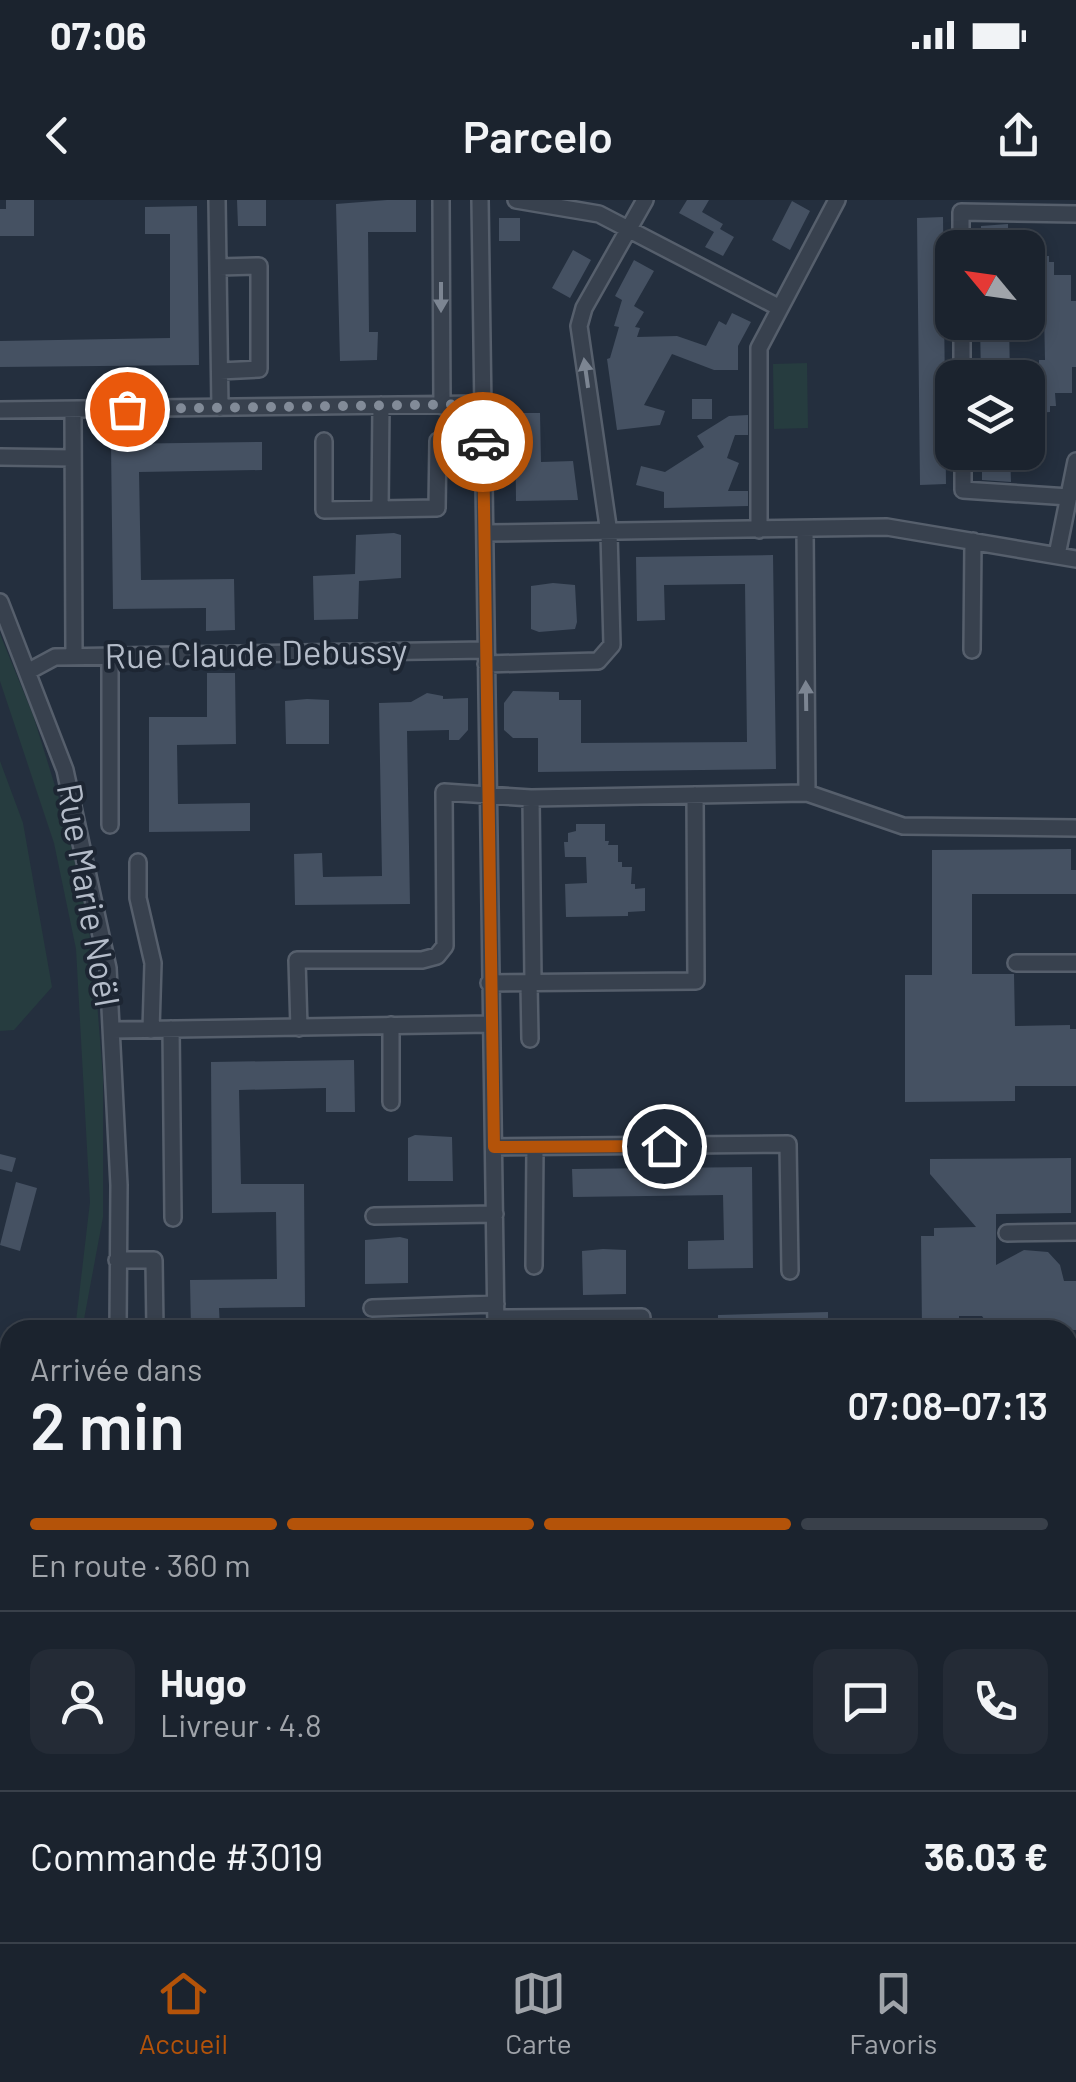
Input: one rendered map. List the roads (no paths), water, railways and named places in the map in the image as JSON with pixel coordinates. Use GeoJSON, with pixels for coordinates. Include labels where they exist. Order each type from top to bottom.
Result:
{"type":"FeatureCollection","features":[{"type":"Feature","properties":{"kind":"street"},"geometry":{"type":"LineString","coordinates":[[217,200],[220,408]]}},
{"type":"Feature","properties":{"kind":"street"},"geometry":{"type":"LineString","coordinates":[[441,200],[442,406]]}},
{"type":"Feature","properties":{"kind":"street"},"geometry":{"type":"LineString","coordinates":[[480,200],[496,1317]]}},
{"type":"Feature","properties":{"kind":"street"},"geometry":{"type":"LineString","coordinates":[[516,200],[600,214],[780,308]]}},
{"type":"Feature","properties":{"kind":"street"},"geometry":{"type":"LineString","coordinates":[[609,533],[580,326],[584,308],[645,200]]}},
{"type":"Feature","properties":{"kind":"street"},"geometry":{"type":"LineString","coordinates":[[759,530],[760,348],[837,200]]}},
{"type":"Feature","properties":{"kind":"street"},"geometry":{"type":"LineString","coordinates":[[961,230],[961,212],[1076,214]]}},
{"type":"Feature","properties":{"kind":"street"},"geometry":{"type":"LineString","coordinates":[[219,267],[259,266],[260,370],[220,370]]}},
{"type":"Feature","properties":{"kind":"street"},"geometry":{"type":"LineString","coordinates":[[0,410],[483,404]]}},
{"type":"Feature","properties":{"kind":"street"},"geometry":{"type":"LineString","coordinates":[[380,509],[381,405]]}},
{"type":"Feature","properties":{"kind":"street"},"geometry":{"type":"LineString","coordinates":[[73,411],[74,657]]}},
{"type":"Feature","properties":{"kind":"street"},"geometry":{"type":"LineString","coordinates":[[324,441],[324,510],[437,508],[438,441]]}},
{"type":"Feature","properties":{"kind":"street"},"geometry":{"type":"LineString","coordinates":[[0,457],[73,458]]}},
{"type":"Feature","properties":{"kind":"street"},"geometry":{"type":"LineString","coordinates":[[1057,556],[1076,461]]}},
{"type":"Feature","properties":{"kind":"street"},"geometry":{"type":"LineString","coordinates":[[962,470],[963,490],[1069,497]]}},
{"type":"Feature","properties":{"kind":"street"},"geometry":{"type":"LineString","coordinates":[[485,533],[886,527],[1076,559]]}},
{"type":"Feature","properties":{"kind":"street"},"geometry":{"type":"LineString","coordinates":[[804,529],[807,793]]}},
{"type":"Feature","properties":{"kind":"street","name":"Rue Claude Debussy"},"geometry":{"type":"LineString","coordinates":[[29,671],[56,657],[110,656],[598,661],[612,645],[609,533]]}},
{"type":"Feature","properties":{"kind":"street"},"geometry":{"type":"LineString","coordinates":[[972,650],[973,541]]}},
{"type":"Feature","properties":{"kind":"street","name":"Rue Marie Noël"},"geometry":{"type":"LineString","coordinates":[[0,602],[66,770],[108,968],[119,1185],[118,1320]]}},
{"type":"Feature","properties":{"kind":"street","name":"Rue Marie Noël"},"geometry":{"type":"LineString","coordinates":[[110,656],[110,824]]}},
{"type":"Feature","properties":{"kind":"street"},"geometry":{"type":"LineString","coordinates":[[299,1028],[297,960],[422,960],[438,956],[445,946],[444,792],[531,798],[807,793],[902,826],[1076,828]]}},
{"type":"Feature","properties":{"kind":"street"},"geometry":{"type":"LineString","coordinates":[[489,983],[696,981],[695,795]]}},
{"type":"Feature","properties":{"kind":"street"},"geometry":{"type":"LineString","coordinates":[[530,1039],[531,798]]}},
{"type":"Feature","properties":{"kind":"street","name":"Rue Marie Noël"},"geometry":{"type":"LineString","coordinates":[[138,862],[138,898],[152,963],[152,1030]]}},
{"type":"Feature","properties":{"kind":"street"},"geometry":{"type":"LineString","coordinates":[[1016,963],[1076,963]]}},
{"type":"Feature","properties":{"kind":"street"},"geometry":{"type":"LineString","coordinates":[[112,1030],[491,1024]]}},
{"type":"Feature","properties":{"kind":"street"},"geometry":{"type":"LineString","coordinates":[[391,1025],[391,1102]]}},
{"type":"Feature","properties":{"kind":"street","name":"Rue Marie Noël"},"geometry":{"type":"LineString","coordinates":[[171,1030],[172,1218]]}},
{"type":"Feature","properties":{"kind":"street"},"geometry":{"type":"LineString","coordinates":[[494,1147],[788,1144],[790,1272]]}},
{"type":"Feature","properties":{"kind":"street"},"geometry":{"type":"LineString","coordinates":[[534,1266],[535,1147]]}},
{"type":"Feature","properties":{"kind":"street"},"geometry":{"type":"LineString","coordinates":[[374,1216],[494,1214]]}},
{"type":"Feature","properties":{"kind":"street"},"geometry":{"type":"LineString","coordinates":[[1007,1233],[1076,1232]]}},
{"type":"Feature","properties":{"kind":"street"},"geometry":{"type":"LineString","coordinates":[[117,1260],[154,1260],[155,1320]]}},
{"type":"Feature","properties":{"kind":"street"},"geometry":{"type":"LineString","coordinates":[[372,1308],[496,1317],[642,1317]]}}]}
